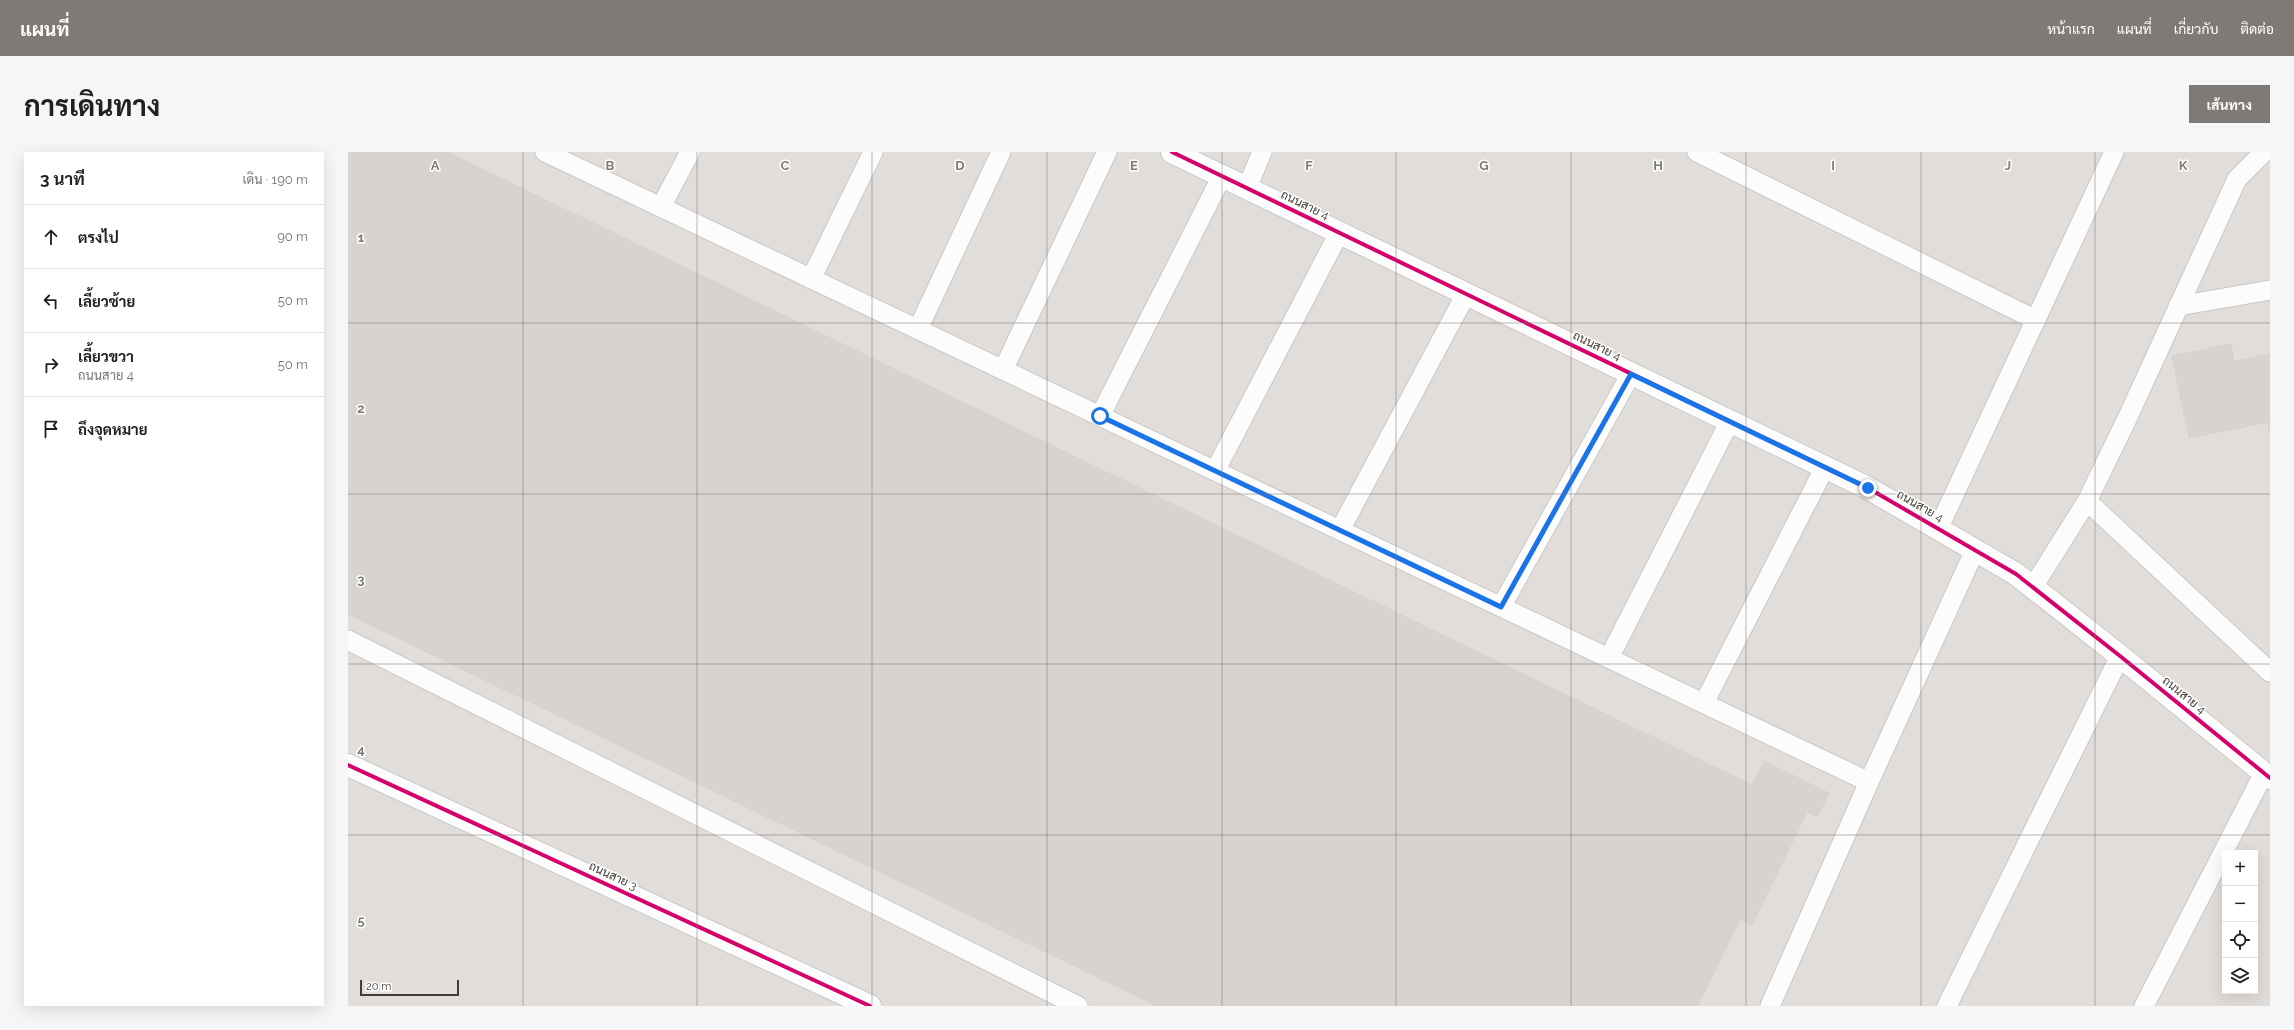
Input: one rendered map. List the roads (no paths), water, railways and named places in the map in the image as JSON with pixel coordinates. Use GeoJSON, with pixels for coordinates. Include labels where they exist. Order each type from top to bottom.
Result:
{"type":"FeatureCollection","features":[{"type":"Feature","properties":{"kind":"street","name":"ถนนสาย 4"},"geometry":{"type":"LineString","coordinates":[[1172,152],[1868,488],[2016,574],[2120,656],[2267,776]]}},
{"type":"Feature","properties":{"kind":"street","name":"ถนนสาย 3"},"geometry":{"type":"LineString","coordinates":[[348,765],[870,1006]]}},
{"type":"Feature","properties":{"kind":"lane"},"geometry":{"type":"LineString","coordinates":[[545,152],[1869,782]]}},
{"type":"Feature","properties":{"kind":"lane"},"geometry":{"type":"LineString","coordinates":[[661,207],[690,152]]}},
{"type":"Feature","properties":{"kind":"lane"},"geometry":{"type":"LineString","coordinates":[[811,278],[873,152]]}},
{"type":"Feature","properties":{"kind":"lane"},"geometry":{"type":"LineString","coordinates":[[918,329],[1001,152]]}},
{"type":"Feature","properties":{"kind":"lane"},"geometry":{"type":"LineString","coordinates":[[1003,370],[1106,152]]}},
{"type":"Feature","properties":{"kind":"lane"},"geometry":{"type":"LineString","coordinates":[[1247,188],[1262,152]]}},
{"type":"Feature","properties":{"kind":"lane"},"geometry":{"type":"LineString","coordinates":[[1697,152],[2036,320]]}},
{"type":"Feature","properties":{"kind":"lane"},"geometry":{"type":"LineString","coordinates":[[1938,529],[2114,152]]}},
{"type":"Feature","properties":{"kind":"lane"},"geometry":{"type":"LineString","coordinates":[[2033,587],[2087,501],[2126,421],[2237,179],[2264,152]]}},
{"type":"Feature","properties":{"kind":"lane"},"geometry":{"type":"LineString","coordinates":[[1100,416],[1222,176]]}},
{"type":"Feature","properties":{"kind":"lane"},"geometry":{"type":"LineString","coordinates":[[1215,471],[1339,232]]}},
{"type":"Feature","properties":{"kind":"lane"},"geometry":{"type":"LineString","coordinates":[[2178,306],[2270,290]]}},
{"type":"Feature","properties":{"kind":"lane"},"geometry":{"type":"LineString","coordinates":[[1340,530],[1466,294]]}},
{"type":"Feature","properties":{"kind":"lane"},"geometry":{"type":"LineString","coordinates":[[1501,607],[1631,374]]}},
{"type":"Feature","properties":{"kind":"lane"},"geometry":{"type":"LineString","coordinates":[[1609,658],[1730,421]]}},
{"type":"Feature","properties":{"kind":"lane"},"geometry":{"type":"LineString","coordinates":[[1704,703],[1825,467]]}},
{"type":"Feature","properties":{"kind":"lane"},"geometry":{"type":"LineString","coordinates":[[2087,501],[2270,672]]}},
{"type":"Feature","properties":{"kind":"lane"},"geometry":{"type":"LineString","coordinates":[[1770,1006],[1869,782],[1975,550]]}},
{"type":"Feature","properties":{"kind":"lane"},"geometry":{"type":"LineString","coordinates":[[348,640],[1078,1006]]}},
{"type":"Feature","properties":{"kind":"lane"},"geometry":{"type":"LineString","coordinates":[[1947,1006],[2120,656]]}},
{"type":"Feature","properties":{"kind":"lane"},"geometry":{"type":"LineString","coordinates":[[2144,1006],[2267,776]]}}]}
